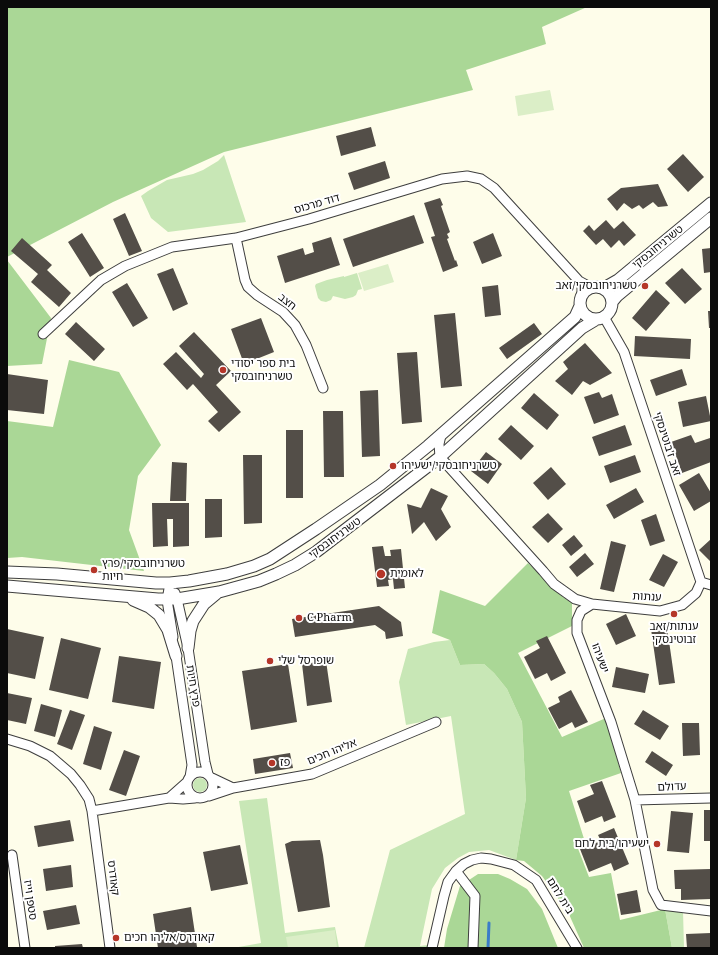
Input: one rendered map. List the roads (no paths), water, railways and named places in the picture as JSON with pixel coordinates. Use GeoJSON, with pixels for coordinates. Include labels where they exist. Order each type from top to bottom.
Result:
{"type":"FeatureCollection","features":[{"type":"Feature","properties":{"kind":"street","name":"דוד מרכוס"},"geometry":{"type":"LineString","coordinates":[[43,334],[101,280],[125,266],[172,247],[236,238],[442,179],[467,176],[481,179],[494,188],[579,281],[584,296]]}},
{"type":"Feature","properties":{"kind":"street","name":"טשרניחובסקי"},"geometry":{"type":"LineString","coordinates":[[604,288],[618,280],[711,203]]}},
{"type":"Feature","properties":{"kind":"street","name":"טשרניחובסקי"},"geometry":{"type":"LineString","coordinates":[[612,302],[617,296],[711,218]]}},
{"type":"Feature","properties":{"kind":"street","name":"חצב"},"geometry":{"type":"LineString","coordinates":[[236,238],[245,280],[248,287],[256,295],[283,312],[295,325],[306,345],[324,388]]}},
{"type":"Feature","properties":{"kind":"street"},"geometry":{"type":"LineString","coordinates":[[595,286],[604,288],[610,294],[612,302],[611,308],[601,318],[588,317],[582,310],[584,296],[595,286]]}},
{"type":"Feature","properties":{"kind":"street","name":"טשרניחובסקי"},"geometry":{"type":"LineString","coordinates":[[7,572],[57,574],[156,583],[189,582],[227,574],[270,558],[316,529],[380,485],[441,435],[575,317],[584,296]]}},
{"type":"Feature","properties":{"kind":"street","name":"טשרניחובסקי"},"geometry":{"type":"LineString","coordinates":[[7,586],[172,599],[219,592],[259,581],[276,574],[306,559],[316,552],[440,457],[582,328],[601,318]]}},
{"type":"Feature","properties":{"kind":"street","name":"זאב ז'בוטינסקי"},"geometry":{"type":"LineString","coordinates":[[601,318],[624,352],[701,582]]}},
{"type":"Feature","properties":{"kind":"street"},"geometry":{"type":"LineString","coordinates":[[441,435],[439,444],[440,457],[554,584],[575,599],[592,604]]}},
{"type":"Feature","properties":{"kind":"street"},"geometry":{"type":"LineString","coordinates":[[701,582],[711,585]]}},
{"type":"Feature","properties":{"kind":"street","name":"ענתות"},"geometry":{"type":"LineString","coordinates":[[592,604],[660,611],[682,605],[696,593],[701,582]]}},
{"type":"Feature","properties":{"kind":"street"},"geometry":{"type":"LineString","coordinates":[[170,583],[172,599]]}},
{"type":"Feature","properties":{"kind":"street"},"geometry":{"type":"LineString","coordinates":[[188,648],[190,631],[195,616],[207,600],[219,592]]}},
{"type":"Feature","properties":{"kind":"street"},"geometry":{"type":"LineString","coordinates":[[121,596],[149,607],[159,615],[168,630],[176,656]]}},
{"type":"Feature","properties":{"kind":"street","name":"פרץ חיות"},"geometry":{"type":"LineString","coordinates":[[172,599],[188,648],[200,727],[210,776]]}},
{"type":"Feature","properties":{"kind":"street","name":"פרץ חיות"},"geometry":{"type":"LineString","coordinates":[[172,599],[176,656],[192,765],[189,779]]}},
{"type":"Feature","properties":{"kind":"street","name":"ישעיהו"},"geometry":{"type":"LineString","coordinates":[[592,604],[581,611],[577,620],[578,632],[611,722],[635,800],[653,890],[661,905],[711,911]]}},
{"type":"Feature","properties":{"kind":"street","name":"אליהו חכים"},"geometry":{"type":"LineString","coordinates":[[209,796],[233,788],[312,774],[436,722]]}},
{"type":"Feature","properties":{"kind":"street"},"geometry":{"type":"LineString","coordinates":[[188,736],[192,730],[200,727]]}},
{"type":"Feature","properties":{"kind":"street","name":"קאודרס"},"geometry":{"type":"LineString","coordinates":[[7,739],[26,744],[40,750],[60,764],[80,785],[89,799],[92,811],[110,948]]}},
{"type":"Feature","properties":{"kind":"street"},"geometry":{"type":"LineString","coordinates":[[169,798],[198,772],[203,772],[233,788]]}},
{"type":"Feature","properties":{"kind":"street"},"geometry":{"type":"LineString","coordinates":[[92,811],[169,798],[200,799],[209,796],[214,788],[210,776]]}},
{"type":"Feature","properties":{"kind":"street"},"geometry":{"type":"LineString","coordinates":[[189,779],[187,788],[195,798]]}},
{"type":"Feature","properties":{"kind":"street","name":"עדולם"},"geometry":{"type":"LineString","coordinates":[[635,800],[711,798]]}},
{"type":"Feature","properties":{"kind":"street","name":"סטפן וייז"},"geometry":{"type":"LineString","coordinates":[[12,855],[25,948]]}},
{"type":"Feature","properties":{"kind":"street","name":"בית לחם"},"geometry":{"type":"LineString","coordinates":[[432,948],[448,882],[456,871],[472,860],[481,858],[492,859],[514,865],[536,880],[577,948]]}},
{"type":"Feature","properties":{"kind":"street"},"geometry":{"type":"LineString","coordinates":[[456,871],[476,896],[473,948]]}},
{"type":"Feature","properties":{"kind":"waterway"},"geometry":{"type":"LineString","coordinates":[[488,948],[489,923]]}},
{"type":"Feature","properties":{"kind":"place","name":"טשרניחובסקי/זאב"},"geometry":{"type":"Point","coordinates":[645,286]}},
{"type":"Feature","properties":{"kind":"place","name":"בית ספר יסודי טשרניחובסקי"},"geometry":{"type":"Point","coordinates":[223,370]}},
{"type":"Feature","properties":{"kind":"place","name":"טשרניחובסקי/ישעיהו"},"geometry":{"type":"Point","coordinates":[393,466]}},
{"type":"Feature","properties":{"kind":"place","name":"טשרניחובסקי/פרץ חיות"},"geometry":{"type":"Point","coordinates":[94,570]}},
{"type":"Feature","properties":{"kind":"place","name":"לאומית"},"geometry":{"type":"Point","coordinates":[381,574]}},
{"type":"Feature","properties":{"kind":"place","name":"ענתות/זאב זבוטינסקי"},"geometry":{"type":"Point","coordinates":[674,614]}},
{"type":"Feature","properties":{"kind":"place","name":"C Pharm"},"geometry":{"type":"Point","coordinates":[299,618]}},
{"type":"Feature","properties":{"kind":"place","name":"שופרסל שלי"},"geometry":{"type":"Point","coordinates":[270,661]}},
{"type":"Feature","properties":{"kind":"place","name":"פז"},"geometry":{"type":"Point","coordinates":[272,763]}},
{"type":"Feature","properties":{"kind":"place","name":"ישעיהו/בית לחם"},"geometry":{"type":"Point","coordinates":[657,844]}},
{"type":"Feature","properties":{"kind":"place","name":"קאודרס/אליהו חכים"},"geometry":{"type":"Point","coordinates":[116,938]}}]}
